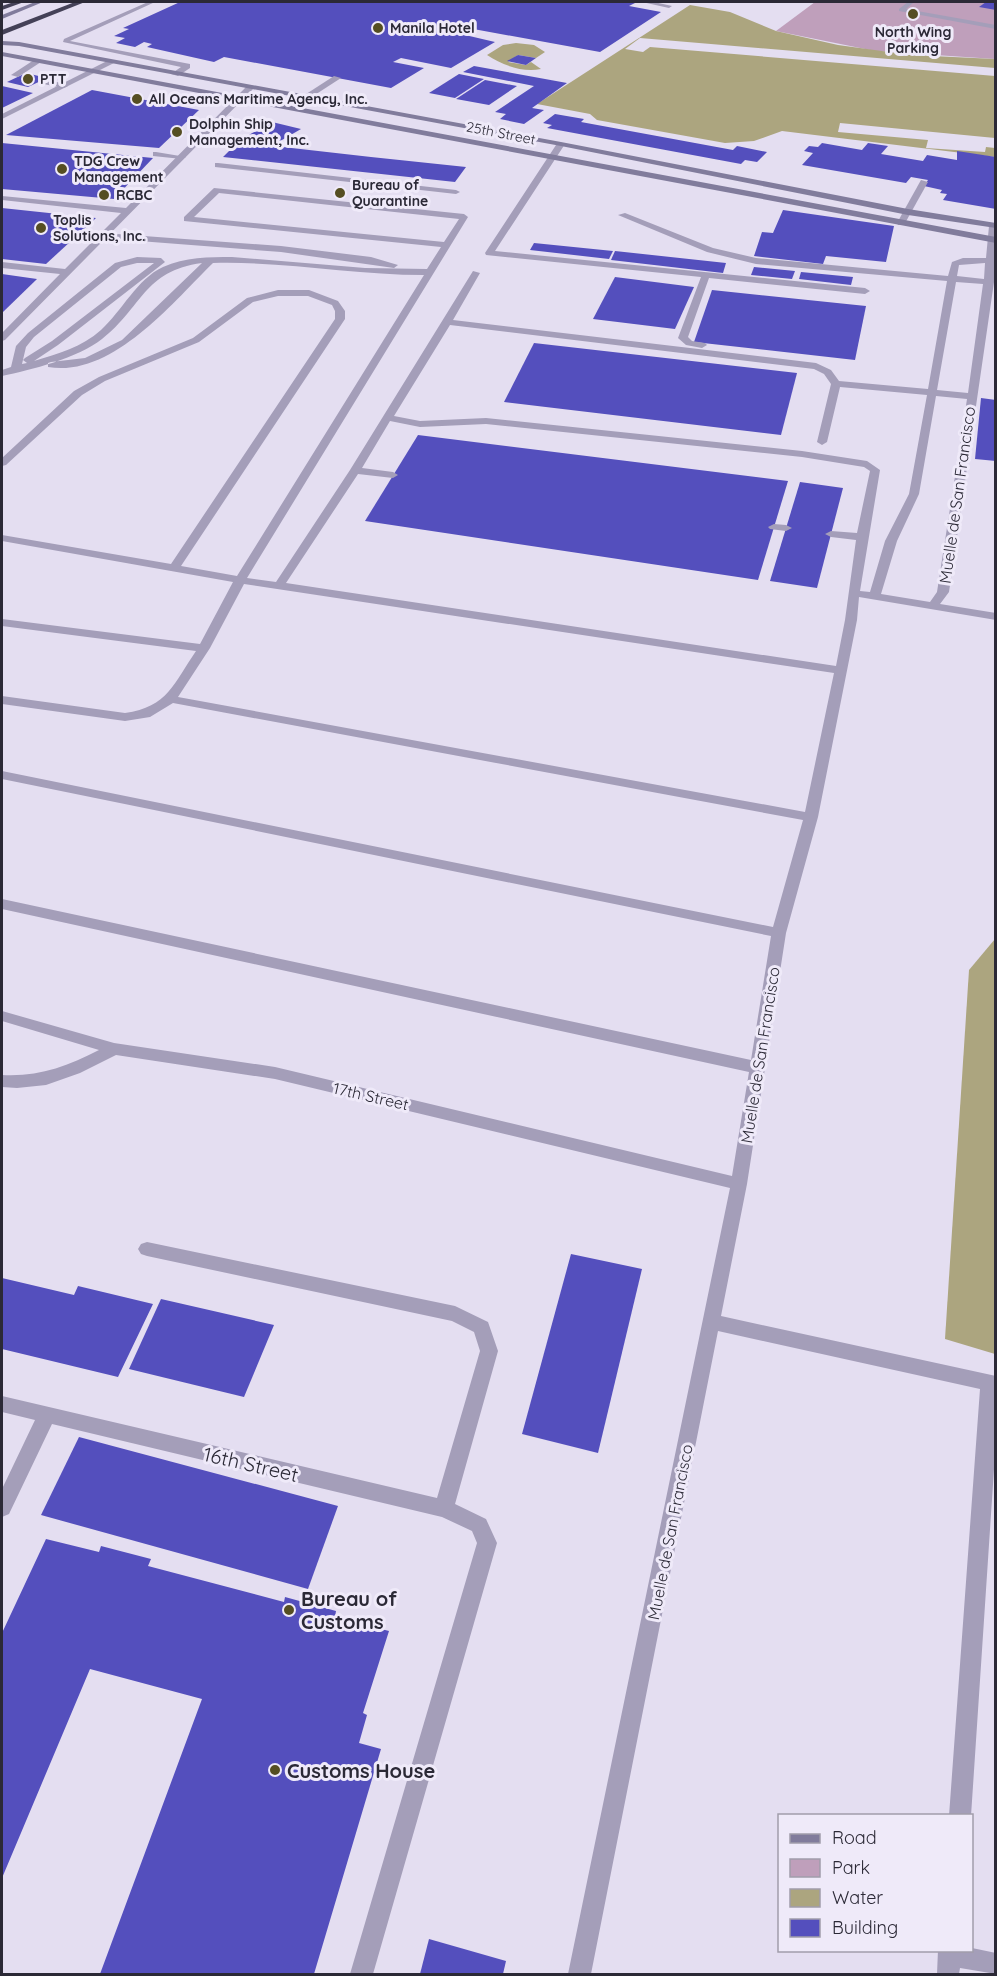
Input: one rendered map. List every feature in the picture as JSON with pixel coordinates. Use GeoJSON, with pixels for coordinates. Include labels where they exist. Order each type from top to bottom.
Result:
{"type":"FeatureCollection","features":[{"type":"Feature","properties":{"kind":"highway"},"geometry":{"type":"LineString","coordinates":[[2,8],[20,2]]}},
{"type":"Feature","properties":{"kind":"highway"},"geometry":{"type":"LineString","coordinates":[[2,33],[81,2]]}},
{"type":"Feature","properties":{"kind":"street"},"geometry":{"type":"LineString","coordinates":[[2,17],[40,2]]}},
{"type":"Feature","properties":{"kind":"street"},"geometry":{"type":"LineString","coordinates":[[152,2],[65,41],[69,44],[187,66],[175,74]]}},
{"type":"Feature","properties":{"kind":"street"},"geometry":{"type":"LineString","coordinates":[[647,2],[669,6]]}},
{"type":"Feature","properties":{"kind":"street"},"geometry":{"type":"LineString","coordinates":[[911,2],[901,10],[996,27]]}},
{"type":"Feature","properties":{"kind":"street","name":"25th Street"},"geometry":{"type":"LineString","coordinates":[[2,43],[19,44],[561,144],[908,212],[994,226]]}},
{"type":"Feature","properties":{"kind":"street","name":"25th Street"},"geometry":{"type":"LineString","coordinates":[[2,54],[994,240]]}},
{"type":"Feature","properties":{"kind":"street"},"geometry":{"type":"LineString","coordinates":[[14,75],[37,62]]}},
{"type":"Feature","properties":{"kind":"street"},"geometry":{"type":"LineString","coordinates":[[2,117],[112,62]]}},
{"type":"Feature","properties":{"kind":"street"},"geometry":{"type":"LineString","coordinates":[[304,98],[337,78]]}},
{"type":"Feature","properties":{"kind":"street"},"geometry":{"type":"LineString","coordinates":[[41,81],[64,86]]}},
{"type":"Feature","properties":{"kind":"street"},"geometry":{"type":"LineString","coordinates":[[2,338],[250,88]]}},
{"type":"Feature","properties":{"kind":"street"},"geometry":{"type":"LineString","coordinates":[[442,135],[456,125]]}},
{"type":"Feature","properties":{"kind":"street"},"geometry":{"type":"LineString","coordinates":[[561,144],[489,253],[865,291]]}},
{"type":"Feature","properties":{"kind":"street"},"geometry":{"type":"LineString","coordinates":[[156,154],[182,157]]}},
{"type":"Feature","properties":{"kind":"street"},"geometry":{"type":"LineString","coordinates":[[2,700],[126,717],[146,714],[159,708],[170,699],[204,648],[240,580],[464,217],[383,196],[218,165]]}},
{"type":"Feature","properties":{"kind":"street"},"geometry":{"type":"LineString","coordinates":[[902,223],[924,182]]}},
{"type":"Feature","properties":{"kind":"street"},"geometry":{"type":"LineString","coordinates":[[445,245],[187,219],[217,190],[383,196],[456,192]]}},
{"type":"Feature","properties":{"kind":"street"},"geometry":{"type":"LineString","coordinates":[[2,198],[128,211]]}},
{"type":"Feature","properties":{"kind":"street"},"geometry":{"type":"LineString","coordinates":[[622,215],[710,250],[756,261],[989,282]]}},
{"type":"Feature","properties":{"kind":"street","name":"Muelle de San Francisco"},"geometry":{"type":"LineString","coordinates":[[580,1974],[739,1184],[779,933],[811,817],[839,670],[851,620],[854,593],[933,606],[943,592],[993,260],[994,226]]}},
{"type":"Feature","properties":{"kind":"street"},"geometry":{"type":"LineString","coordinates":[[103,236],[281,249],[371,260],[429,273]]}},
{"type":"Feature","properties":{"kind":"street"},"geometry":{"type":"LineString","coordinates":[[2,373],[75,351],[96,339],[112,325],[156,275],[180,264],[212,259],[357,271],[429,273]]}},
{"type":"Feature","properties":{"kind":"street"},"geometry":{"type":"LineString","coordinates":[[16,368],[74,363],[109,351],[124,342],[212,259]]}},
{"type":"Feature","properties":{"kind":"street"},"geometry":{"type":"LineString","coordinates":[[16,368],[21,346],[31,335],[118,265],[137,260],[195,261]]}},
{"type":"Feature","properties":{"kind":"street"},"geometry":{"type":"LineString","coordinates":[[874,596],[891,541],[914,494],[955,264],[993,260]]}},
{"type":"Feature","properties":{"kind":"street"},"geometry":{"type":"LineString","coordinates":[[16,368],[55,343],[161,261]]}},
{"type":"Feature","properties":{"kind":"street"},"geometry":{"type":"LineString","coordinates":[[2,265],[67,272]]}},
{"type":"Feature","properties":{"kind":"street"},"geometry":{"type":"LineString","coordinates":[[279,586],[388,418],[476,273]]}},
{"type":"Feature","properties":{"kind":"street"},"geometry":{"type":"LineString","coordinates":[[706,275],[683,338],[693,344],[800,356]]}},
{"type":"Feature","properties":{"kind":"street"},"geometry":{"type":"LineString","coordinates":[[2,463],[78,393],[102,379],[195,340],[250,300],[278,293],[294,292],[324,297],[335,303],[340,311],[340,319],[175,567]]}},
{"type":"Feature","properties":{"kind":"street"},"geometry":{"type":"LineString","coordinates":[[447,322],[816,366],[828,372],[836,384],[822,442]]}},
{"type":"Feature","properties":{"kind":"street"},"geometry":{"type":"LineString","coordinates":[[836,384],[971,396]]}},
{"type":"Feature","properties":{"kind":"street"},"geometry":{"type":"LineString","coordinates":[[388,418],[420,424],[486,421],[802,454],[867,464],[875,470],[861,537],[854,593]]}},
{"type":"Feature","properties":{"kind":"street"},"geometry":{"type":"LineString","coordinates":[[355,470],[393,475]]}},
{"type":"Feature","properties":{"kind":"street"},"geometry":{"type":"LineString","coordinates":[[774,526],[786,528]]}},
{"type":"Feature","properties":{"kind":"street"},"geometry":{"type":"LineString","coordinates":[[831,534],[861,537]]}},
{"type":"Feature","properties":{"kind":"street"},"geometry":{"type":"LineString","coordinates":[[2,538],[240,580],[839,670]]}},
{"type":"Feature","properties":{"kind":"street"},"geometry":{"type":"LineString","coordinates":[[933,606],[996,617]]}},
{"type":"Feature","properties":{"kind":"street"},"geometry":{"type":"LineString","coordinates":[[2,622],[204,648]]}},
{"type":"Feature","properties":{"kind":"street"},"geometry":{"type":"LineString","coordinates":[[170,699],[811,817]]}},
{"type":"Feature","properties":{"kind":"street"},"geometry":{"type":"LineString","coordinates":[[2,775],[779,933]]}},
{"type":"Feature","properties":{"kind":"street"},"geometry":{"type":"LineString","coordinates":[[2,904],[759,1068]]}},
{"type":"Feature","properties":{"kind":"street","name":"17th Street"},"geometry":{"type":"LineString","coordinates":[[2,1016],[114,1049],[275,1073],[739,1184]]}},
{"type":"Feature","properties":{"kind":"street"},"geometry":{"type":"LineString","coordinates":[[2,1081],[46,1079],[81,1067],[114,1049]]}},
{"type":"Feature","properties":{"kind":"street"},"geometry":{"type":"LineString","coordinates":[[147,1249],[455,1314],[482,1327],[489,1351],[444,1509]]}},
{"type":"Feature","properties":{"kind":"street"},"geometry":{"type":"LineString","coordinates":[[712,1322],[993,1383],[960,1814]]}},
{"type":"Feature","properties":{"kind":"street","name":"16th Street"},"geometry":{"type":"LineString","coordinates":[[2,1404],[444,1509],[479,1525],[487,1543],[362,1974]]}},
{"type":"Feature","properties":{"kind":"street"},"geometry":{"type":"LineString","coordinates":[[2,1508],[46,1416]]}},
{"type":"Feature","properties":{"kind":"street"},"geometry":{"type":"LineString","coordinates":[[950,1959],[996,1965]]}},
{"type":"Feature","properties":{"kind":"path"},"geometry":{"type":"LineString","coordinates":[[789,2],[799,2]]}},
{"type":"Feature","properties":{"kind":"green space"},"geometry":{"type":"Polygon","coordinates":[[[815,2],[995,2],[995,59],[875,51],[776,31],[815,2]]]}},
{"type":"Feature","properties":{"kind":"water"},"geometry":{"type":"Polygon","coordinates":[[[690,5],[730,12],[776,31],[838,45],[911,55],[995,59],[995,157],[782,131],[754,141],[725,143],[597,120],[590,114],[537,104],[690,5]]]}},
{"type":"Feature","properties":{"kind":"water"},"geometry":{"type":"Polygon","coordinates":[[[516,43],[534,45],[545,52],[536,58],[518,55],[508,62],[526,65],[531,62],[541,69],[527,70],[513,67],[487,55],[503,45],[516,43]]]}},
{"type":"Feature","properties":{"kind":"water"},"geometry":{"type":"Polygon","coordinates":[[[995,939],[995,1354],[945,1339],[969,970],[995,939]]]}},
{"type":"Feature","properties":{"kind":"pier"},"geometry":{"type":"Polygon","coordinates":[[[640,38],[995,68],[995,76],[650,47],[643,52],[625,49],[640,38]]]}},
{"type":"Feature","properties":{"kind":"pier"},"geometry":{"type":"Polygon","coordinates":[[[840,123],[995,138],[995,148],[986,147],[985,152],[926,148],[928,140],[838,132],[840,123]]]}},
{"type":"Feature","properties":{"kind":"building"},"geometry":{"type":"Polygon","coordinates":[[[180,2],[637,2],[629,6],[661,12],[600,52],[457,26],[448,31],[495,42],[451,68],[401,58],[393,62],[424,68],[391,88],[224,57],[214,62],[147,47],[152,44],[144,42],[135,47],[116,43],[125,38],[114,36],[129,29],[123,28],[180,2]]]}},
{"type":"Feature","properties":{"kind":"building"},"geometry":{"type":"Polygon","coordinates":[[[986,2],[996,3],[996,10],[979,7],[986,2]]]}},
{"type":"Feature","properties":{"kind":"building"},"geometry":{"type":"Polygon","coordinates":[[[518,55],[536,58],[526,65],[507,61],[518,55]]]}},
{"type":"Feature","properties":{"kind":"building"},"geometry":{"type":"Polygon","coordinates":[[[474,66],[567,83],[532,108],[544,110],[524,124],[500,119],[506,114],[495,112],[534,86],[463,72],[474,66]]]}},
{"type":"Feature","properties":{"kind":"building","name":"PTT"},"geometry":{"type":"Polygon","coordinates":[[[26,73],[47,78],[28,87],[7,82],[26,73]]]}},
{"type":"Feature","properties":{"kind":"building"},"geometry":{"type":"Polygon","coordinates":[[[459,74],[484,79],[455,98],[429,93],[459,74]]]}},
{"type":"Feature","properties":{"kind":"building"},"geometry":{"type":"Polygon","coordinates":[[[485,80],[517,86],[489,105],[456,99],[485,80]]]}},
{"type":"Feature","properties":{"kind":"building"},"geometry":{"type":"Polygon","coordinates":[[[2,86],[33,93],[2,108],[2,86]]]}},
{"type":"Feature","properties":{"kind":"building"},"geometry":{"type":"Polygon","coordinates":[[[92,90],[199,110],[159,148],[6,135],[92,90]]]}},
{"type":"Feature","properties":{"kind":"building"},"geometry":{"type":"Polygon","coordinates":[[[555,114],[584,119],[581,122],[733,150],[737,146],[767,152],[757,162],[745,160],[741,164],[547,128],[552,125],[543,123],[555,114]]]}},
{"type":"Feature","properties":{"kind":"building"},"geometry":{"type":"Polygon","coordinates":[[[272,122],[301,129],[275,144],[245,137],[272,122]]]}},
{"type":"Feature","properties":{"kind":"building"},"geometry":{"type":"Polygon","coordinates":[[[238,142],[466,167],[455,182],[223,157],[238,142]]]}},
{"type":"Feature","properties":{"kind":"building"},"geometry":{"type":"Polygon","coordinates":[[[2,143],[153,158],[114,199],[2,189],[2,143]]]}},
{"type":"Feature","properties":{"kind":"building"},"geometry":{"type":"Polygon","coordinates":[[[822,143],[862,150],[868,143],[888,146],[881,154],[923,161],[927,155],[957,160],[957,151],[996,157],[996,209],[943,200],[947,194],[940,193],[942,190],[924,186],[928,180],[911,177],[906,183],[802,165],[813,153],[804,151],[809,146],[818,147],[822,143]]]}},
{"type":"Feature","properties":{"kind":"building"},"geometry":{"type":"Polygon","coordinates":[[[2,208],[96,218],[46,264],[2,259],[2,208]]]}},
{"type":"Feature","properties":{"kind":"building"},"geometry":{"type":"Polygon","coordinates":[[[783,210],[894,226],[886,262],[826,256],[823,264],[754,256],[762,232],[773,233],[783,210]]]}},
{"type":"Feature","properties":{"kind":"building"},"geometry":{"type":"Polygon","coordinates":[[[534,243],[613,251],[609,259],[530,250],[534,243]]]}},
{"type":"Feature","properties":{"kind":"building"},"geometry":{"type":"Polygon","coordinates":[[[615,251],[726,263],[723,273],[611,260],[615,251]]]}},
{"type":"Feature","properties":{"kind":"building"},"geometry":{"type":"Polygon","coordinates":[[[754,267],[795,271],[792,279],[751,275],[754,267]]]}},
{"type":"Feature","properties":{"kind":"building"},"geometry":{"type":"Polygon","coordinates":[[[801,272],[853,277],[851,285],[799,279],[801,272]]]}},
{"type":"Feature","properties":{"kind":"building"},"geometry":{"type":"Polygon","coordinates":[[[2,274],[37,279],[2,313],[2,274]]]}},
{"type":"Feature","properties":{"kind":"building"},"geometry":{"type":"Polygon","coordinates":[[[615,277],[694,287],[675,329],[593,319],[615,277]]]}},
{"type":"Feature","properties":{"kind":"building"},"geometry":{"type":"Polygon","coordinates":[[[712,290],[866,306],[855,360],[694,342],[712,290]]]}},
{"type":"Feature","properties":{"kind":"building"},"geometry":{"type":"Polygon","coordinates":[[[534,343],[797,373],[781,435],[504,402],[534,343]]]}},
{"type":"Feature","properties":{"kind":"building"},"geometry":{"type":"Polygon","coordinates":[[[981,398],[996,400],[996,461],[975,459],[981,398]]]}},
{"type":"Feature","properties":{"kind":"building"},"geometry":{"type":"Polygon","coordinates":[[[418,435],[788,481],[758,580],[365,521],[418,435]]]}},
{"type":"Feature","properties":{"kind":"building"},"geometry":{"type":"Polygon","coordinates":[[[800,482],[843,488],[817,588],[770,581],[800,482]]]}},
{"type":"Feature","properties":{"kind":"building"},"geometry":{"type":"Polygon","coordinates":[[[571,1254],[642,1269],[598,1453],[522,1434],[571,1254]]]}},
{"type":"Feature","properties":{"kind":"building"},"geometry":{"type":"Polygon","coordinates":[[[2,1278],[74,1295],[78,1286],[153,1304],[118,1377],[2,1349],[2,1278]]]}},
{"type":"Feature","properties":{"kind":"building"},"geometry":{"type":"Polygon","coordinates":[[[161,1299],[274,1325],[244,1397],[129,1369],[161,1299]]]}},
{"type":"Feature","properties":{"kind":"building"},"geometry":{"type":"Polygon","coordinates":[[[79,1437],[338,1506],[308,1589],[41,1515],[79,1437]]]}},
{"type":"Feature","properties":{"kind":"building","name":"Customs House"},"geometry":{"type":"Polygon","coordinates":[[[46,1539],[99,1552],[101,1546],[151,1559],[148,1566],[284,1602],[285,1597],[336,1611],[335,1617],[389,1631],[363,1713],[367,1715],[359,1743],[381,1749],[314,1974],[100,1974],[202,1699],[90,1669],[2,1878],[2,1633],[46,1539]]]}},
{"type":"Feature","properties":{"kind":"building"},"geometry":{"type":"Polygon","coordinates":[[[429,1939],[506,1961],[503,1974],[420,1974],[429,1939]]]}},
{"type":"Feature","properties":{"kind":"place","name":"North Wing Parking"},"geometry":{"type":"Point","coordinates":[913,14]}},
{"type":"Feature","properties":{"kind":"place","name":"Manila Hotel"},"geometry":{"type":"Point","coordinates":[378,28]}},
{"type":"Feature","properties":{"kind":"place","name":"PTT"},"geometry":{"type":"Point","coordinates":[28,79]}},
{"type":"Feature","properties":{"kind":"place","name":"All Oceans Maritime Agency, Inc."},"geometry":{"type":"Point","coordinates":[137,99]}},
{"type":"Feature","properties":{"kind":"place","name":"Dolphin Ship Management, Inc."},"geometry":{"type":"Point","coordinates":[177,132]}},
{"type":"Feature","properties":{"kind":"place","name":"TDG Crew Management"},"geometry":{"type":"Point","coordinates":[62,169]}},
{"type":"Feature","properties":{"kind":"place","name":"Bureau of Quarantine"},"geometry":{"type":"Point","coordinates":[340,193]}},
{"type":"Feature","properties":{"kind":"place","name":"RCBC"},"geometry":{"type":"Point","coordinates":[104,195]}},
{"type":"Feature","properties":{"kind":"place","name":"Toplis Solutions, Inc."},"geometry":{"type":"Point","coordinates":[41,228]}},
{"type":"Feature","properties":{"kind":"place","name":"Bureau of Customs"},"geometry":{"type":"Point","coordinates":[289,1610]}},
{"type":"Feature","properties":{"kind":"place","name":"Customs House"},"geometry":{"type":"Point","coordinates":[275,1770]}}]}
